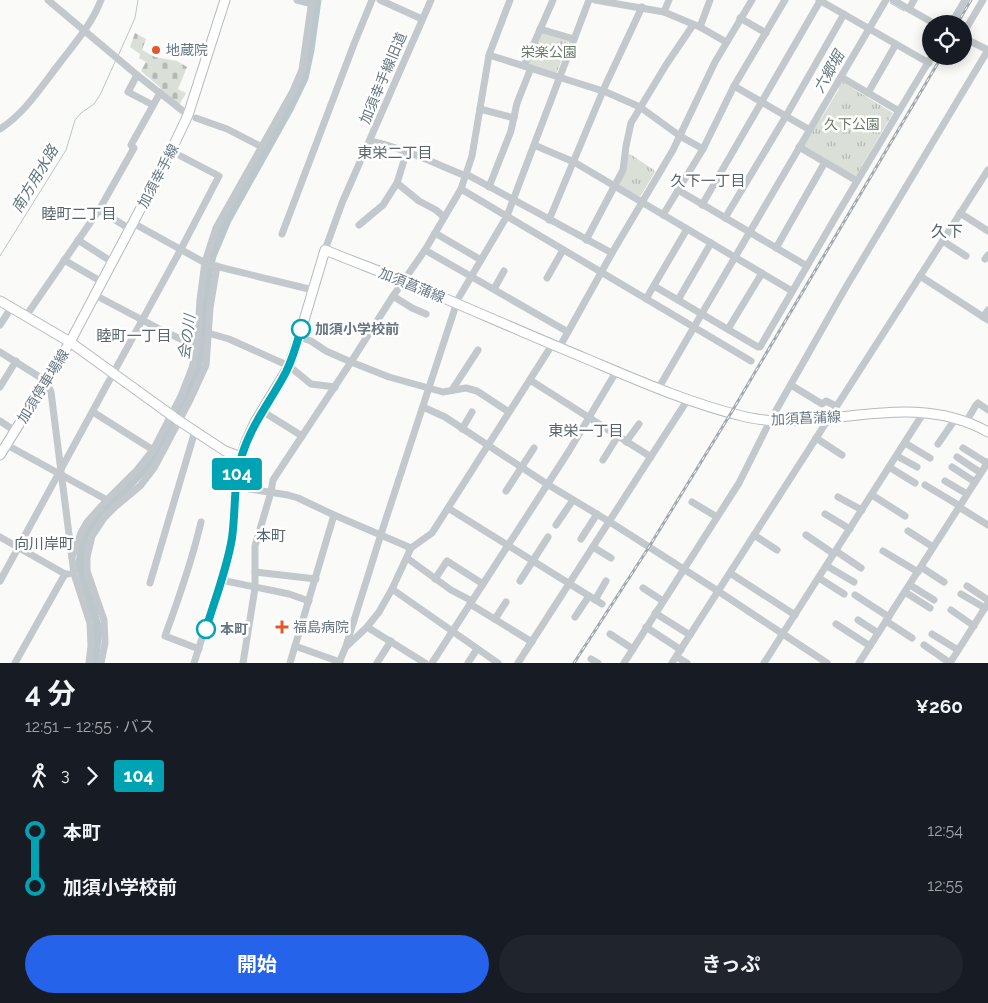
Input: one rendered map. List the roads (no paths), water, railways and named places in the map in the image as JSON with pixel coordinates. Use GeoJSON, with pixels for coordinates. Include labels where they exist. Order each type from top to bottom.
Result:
{"type":"FeatureCollection","features":[{"type":"Feature","properties":{"kind":"main road","name":"加須幸手線"},"geometry":{"type":"LineString","coordinates":[[70,342],[171,151],[192,116],[225,0]]}},
{"type":"Feature","properties":{"kind":"main road","name":"加須菖蒲線"},"geometry":{"type":"LineString","coordinates":[[325,250],[457,303],[658,389],[740,416],[770,421],[798,421],[898,412],[924,412],[956,418],[988,432]]}},
{"type":"Feature","properties":{"kind":"main road"},"geometry":{"type":"LineString","coordinates":[[0,301],[70,342],[225,451],[241,457],[251,431],[289,366],[325,250]]}},
{"type":"Feature","properties":{"kind":"main road","name":"加須停車場線"},"geometry":{"type":"LineString","coordinates":[[0,455],[70,342]]}},
{"type":"Feature","properties":{"kind":"street"},"geometry":{"type":"LineString","coordinates":[[0,129],[10,123],[25,108],[85,30],[101,0]]}},
{"type":"Feature","properties":{"kind":"street"},"geometry":{"type":"LineString","coordinates":[[72,557],[81,532],[87,522],[137,470],[190,400],[206,366],[211,264],[216,228],[293,90],[302,70],[312,2],[297,0]]}},
{"type":"Feature","properties":{"kind":"street"},"geometry":{"type":"LineString","coordinates":[[282,234],[372,0]]}},
{"type":"Feature","properties":{"kind":"street"},"geometry":{"type":"LineString","coordinates":[[380,0],[422,19]]}},
{"type":"Feature","properties":{"kind":"street","name":"加須幸手線旧道"},"geometry":{"type":"LineString","coordinates":[[325,250],[342,203],[431,0]]}},
{"type":"Feature","properties":{"kind":"street"},"geometry":{"type":"LineString","coordinates":[[243,663],[256,588],[255,546],[273,480],[425,250],[461,189],[474,147],[489,55],[510,0]]}},
{"type":"Feature","properties":{"kind":"street"},"geometry":{"type":"LineString","coordinates":[[489,186],[511,131],[527,67],[540,29],[553,0]]}},
{"type":"Feature","properties":{"kind":"street"},"geometry":{"type":"LineString","coordinates":[[295,646],[340,662],[457,303],[507,216],[514,200],[589,0]]}},
{"type":"Feature","properties":{"kind":"street"},"geometry":{"type":"LineString","coordinates":[[595,0],[628,3],[664,12],[726,42]]}},
{"type":"Feature","properties":{"kind":"street"},"geometry":{"type":"LineString","coordinates":[[664,12],[669,0]]}},
{"type":"Feature","properties":{"kind":"street"},"geometry":{"type":"LineString","coordinates":[[586,240],[616,186],[624,167],[629,127],[640,107],[696,26],[710,0]]}},
{"type":"Feature","properties":{"kind":"street"},"geometry":{"type":"LineString","coordinates":[[346,646],[367,627],[379,612],[412,548],[432,533],[530,380],[568,332],[680,136],[715,62],[752,0]]}},
{"type":"Feature","properties":{"kind":"street"},"geometry":{"type":"LineString","coordinates":[[663,215],[703,149],[734,86],[785,0]]}},
{"type":"Feature","properties":{"kind":"street"},"geometry":{"type":"LineString","coordinates":[[702,205],[819,0],[896,44],[922,55]]}},
{"type":"Feature","properties":{"kind":"street"},"geometry":{"type":"LineString","coordinates":[[658,389],[886,0]]}},
{"type":"Feature","properties":{"kind":"street"},"geometry":{"type":"LineString","coordinates":[[893,0],[922,17]]}},
{"type":"Feature","properties":{"kind":"street"},"geometry":{"type":"LineString","coordinates":[[909,10],[914,0]]}},
{"type":"Feature","properties":{"kind":"street"},"geometry":{"type":"LineString","coordinates":[[956,15],[965,0]]}},
{"type":"Feature","properties":{"kind":"street"},"geometry":{"type":"LineString","coordinates":[[972,18],[982,0]]}},
{"type":"Feature","properties":{"kind":"street"},"geometry":{"type":"LineString","coordinates":[[51,2],[137,75],[192,116],[228,129],[262,146]]}},
{"type":"Feature","properties":{"kind":"street"},"geometry":{"type":"LineString","coordinates":[[549,220],[642,8]]}},
{"type":"Feature","properties":{"kind":"street"},"geometry":{"type":"LineString","coordinates":[[725,218],[844,14]]}},
{"type":"Feature","properties":{"kind":"street"},"geometry":{"type":"LineString","coordinates":[[740,18],[766,33]]}},
{"type":"Feature","properties":{"kind":"street"},"geometry":{"type":"LineString","coordinates":[[540,29],[574,40]]}},
{"type":"Feature","properties":{"kind":"street"},"geometry":{"type":"LineString","coordinates":[[624,663],[739,483],[770,421],[850,279],[988,50],[972,42]]}},
{"type":"Feature","properties":{"kind":"street"},"geometry":{"type":"LineString","coordinates":[[868,93],[896,44]]}},
{"type":"Feature","properties":{"kind":"street"},"geometry":{"type":"LineString","coordinates":[[489,55],[604,91],[640,107],[680,136],[703,149]]}},
{"type":"Feature","properties":{"kind":"street"},"geometry":{"type":"LineString","coordinates":[[654,286],[760,347],[926,65]]}},
{"type":"Feature","properties":{"kind":"street"},"geometry":{"type":"LineString","coordinates":[[137,75],[128,92],[153,105]]}},
{"type":"Feature","properties":{"kind":"street"},"geometry":{"type":"LineString","coordinates":[[842,77],[899,111]]}},
{"type":"Feature","properties":{"kind":"street"},"geometry":{"type":"LineString","coordinates":[[734,86],[810,130]]}},
{"type":"Feature","properties":{"kind":"street"},"geometry":{"type":"LineString","coordinates":[[26,316],[99,210],[134,148],[131,145],[160,93]]}},
{"type":"Feature","properties":{"kind":"street"},"geometry":{"type":"LineString","coordinates":[[480,109],[514,118]]}},
{"type":"Feature","properties":{"kind":"street"},"geometry":{"type":"LineString","coordinates":[[370,141],[407,151],[466,175],[612,253]]}},
{"type":"Feature","properties":{"kind":"street"},"geometry":{"type":"LineString","coordinates":[[534,145],[574,162],[792,291]]}},
{"type":"Feature","properties":{"kind":"street"},"geometry":{"type":"LineString","coordinates":[[799,147],[857,181]]}},
{"type":"Feature","properties":{"kind":"street"},"geometry":{"type":"LineString","coordinates":[[0,581],[61,473],[219,176],[171,151]]}},
{"type":"Feature","properties":{"kind":"street"},"geometry":{"type":"LineString","coordinates":[[358,225],[383,205],[397,183],[407,151]]}},
{"type":"Feature","properties":{"kind":"street"},"geometry":{"type":"LineString","coordinates":[[776,248],[825,162]]}},
{"type":"Feature","properties":{"kind":"street"},"geometry":{"type":"LineString","coordinates":[[687,663],[674,660],[988,170]]}},
{"type":"Feature","properties":{"kind":"street"},"geometry":{"type":"LineString","coordinates":[[397,183],[419,201],[436,210],[444,217]]}},
{"type":"Feature","properties":{"kind":"street"},"geometry":{"type":"LineString","coordinates":[[461,189],[751,362]]}},
{"type":"Feature","properties":{"kind":"street"},"geometry":{"type":"LineString","coordinates":[[678,190],[807,266]]}},
{"type":"Feature","properties":{"kind":"street"},"geometry":{"type":"LineString","coordinates":[[99,210],[211,264],[313,290]]}},
{"type":"Feature","properties":{"kind":"street"},"geometry":{"type":"LineString","coordinates":[[960,214],[988,231]]}},
{"type":"Feature","properties":{"kind":"street"},"geometry":{"type":"LineString","coordinates":[[646,300],[687,229]]}},
{"type":"Feature","properties":{"kind":"street"},"geometry":{"type":"LineString","coordinates":[[435,233],[481,260]]}},
{"type":"Feature","properties":{"kind":"street"},"geometry":{"type":"LineString","coordinates":[[78,240],[112,262]]}},
{"type":"Feature","properties":{"kind":"street"},"geometry":{"type":"LineString","coordinates":[[943,241],[966,256]]}},
{"type":"Feature","properties":{"kind":"street"},"geometry":{"type":"LineString","coordinates":[[678,300],[711,243]]}},
{"type":"Feature","properties":{"kind":"street"},"geometry":{"type":"LineString","coordinates":[[425,250],[568,332]]}},
{"type":"Feature","properties":{"kind":"street"},"geometry":{"type":"LineString","coordinates":[[547,278],[563,250]]}},
{"type":"Feature","properties":{"kind":"street"},"geometry":{"type":"LineString","coordinates":[[64,260],[102,282]]}},
{"type":"Feature","properties":{"kind":"street"},"geometry":{"type":"LineString","coordinates":[[101,663],[105,643],[104,620],[87,571],[87,557],[92,536],[104,518],[140,486],[154,468],[176,418],[188,383],[197,346],[200,300],[211,264]]}},
{"type":"Feature","properties":{"kind":"street"},"geometry":{"type":"LineString","coordinates":[[494,289],[504,271]]}},
{"type":"Feature","properties":{"kind":"street"},"geometry":{"type":"LineString","coordinates":[[728,329],[762,274]]}},
{"type":"Feature","properties":{"kind":"street"},"geometry":{"type":"LineString","coordinates":[[920,276],[986,318],[988,310]]}},
{"type":"Feature","properties":{"kind":"street"},"geometry":{"type":"LineString","coordinates":[[95,295],[166,333],[197,346]]}},
{"type":"Feature","properties":{"kind":"street"},"geometry":{"type":"LineString","coordinates":[[393,296],[426,314]]}},
{"type":"Feature","properties":{"kind":"street"},"geometry":{"type":"LineString","coordinates":[[0,325],[11,308]]}},
{"type":"Feature","properties":{"kind":"street"},"geometry":{"type":"LineString","coordinates":[[208,333],[229,339],[289,366],[311,384],[335,387]]}},
{"type":"Feature","properties":{"kind":"street"},"geometry":{"type":"LineString","coordinates":[[299,337],[382,375],[443,392],[466,388],[477,391],[509,412]]}},
{"type":"Feature","properties":{"kind":"street"},"geometry":{"type":"LineString","coordinates":[[452,390],[478,350]]}},
{"type":"Feature","properties":{"kind":"street"},"geometry":{"type":"LineString","coordinates":[[0,352],[46,381],[51,392],[74,574],[90,623],[92,646],[89,663]]}},
{"type":"Feature","properties":{"kind":"street"},"geometry":{"type":"LineString","coordinates":[[0,387],[16,362]]}},
{"type":"Feature","properties":{"kind":"street"},"geometry":{"type":"LineString","coordinates":[[432,663],[589,418],[616,372]]}},
{"type":"Feature","properties":{"kind":"street"},"geometry":{"type":"LineString","coordinates":[[530,380],[651,457]]}},
{"type":"Feature","properties":{"kind":"street"},"geometry":{"type":"LineString","coordinates":[[791,385],[822,404],[826,401],[836,406]]}},
{"type":"Feature","properties":{"kind":"street"},"geometry":{"type":"LineString","coordinates":[[518,663],[688,399]]}},
{"type":"Feature","properties":{"kind":"street"},"geometry":{"type":"LineString","coordinates":[[966,422],[977,404],[988,410]]}},
{"type":"Feature","properties":{"kind":"street"},"geometry":{"type":"LineString","coordinates":[[423,408],[445,417],[547,484],[718,591],[827,663]]}},
{"type":"Feature","properties":{"kind":"street"},"geometry":{"type":"LineString","coordinates":[[262,411],[302,436]]}},
{"type":"Feature","properties":{"kind":"street"},"geometry":{"type":"LineString","coordinates":[[93,412],[152,450]]}},
{"type":"Feature","properties":{"kind":"street"},"geometry":{"type":"LineString","coordinates":[[462,428],[472,412]]}},
{"type":"Feature","properties":{"kind":"street"},"geometry":{"type":"LineString","coordinates":[[764,663],[924,412]]}},
{"type":"Feature","properties":{"kind":"street"},"geometry":{"type":"LineString","coordinates":[[938,444],[956,418]]}},
{"type":"Feature","properties":{"kind":"street"},"geometry":{"type":"LineString","coordinates":[[0,421],[15,431]]}},
{"type":"Feature","properties":{"kind":"street"},"geometry":{"type":"LineString","coordinates":[[626,442],[639,424]]}},
{"type":"Feature","properties":{"kind":"street"},"geometry":{"type":"LineString","coordinates":[[150,583],[195,431]]}},
{"type":"Feature","properties":{"kind":"street"},"geometry":{"type":"LineString","coordinates":[[603,460],[618,436]]}},
{"type":"Feature","properties":{"kind":"street"},"geometry":{"type":"LineString","coordinates":[[816,438],[842,455]]}},
{"type":"Feature","properties":{"kind":"street"},"geometry":{"type":"LineString","coordinates":[[904,443],[930,458]]}},
{"type":"Feature","properties":{"kind":"street"},"geometry":{"type":"LineString","coordinates":[[7,445],[107,500]]}},
{"type":"Feature","properties":{"kind":"street"},"geometry":{"type":"LineString","coordinates":[[506,491],[520,466],[534,448]]}},
{"type":"Feature","properties":{"kind":"street"},"geometry":{"type":"LineString","coordinates":[[859,663],[988,462],[963,448]]}},
{"type":"Feature","properties":{"kind":"street"},"geometry":{"type":"LineString","coordinates":[[897,456],[916,467]]}},
{"type":"Feature","properties":{"kind":"street"},"geometry":{"type":"LineString","coordinates":[[194,663],[221,580],[232,537],[236,487],[241,457]]}},
{"type":"Feature","properties":{"kind":"street"},"geometry":{"type":"LineString","coordinates":[[957,457],[981,472]]}},
{"type":"Feature","properties":{"kind":"street"},"geometry":{"type":"LineString","coordinates":[[889,467],[915,483]]}},
{"type":"Feature","properties":{"kind":"street"},"geometry":{"type":"LineString","coordinates":[[952,467],[975,482]]}},
{"type":"Feature","properties":{"kind":"street"},"geometry":{"type":"LineString","coordinates":[[945,481],[967,494]]}},
{"type":"Feature","properties":{"kind":"street"},"geometry":{"type":"LineString","coordinates":[[925,485],[988,525]]}},
{"type":"Feature","properties":{"kind":"street"},"geometry":{"type":"LineString","coordinates":[[236,487],[298,498],[412,548]]}},
{"type":"Feature","properties":{"kind":"street"},"geometry":{"type":"LineString","coordinates":[[872,495],[905,516]]}},
{"type":"Feature","properties":{"kind":"street"},"geometry":{"type":"LineString","coordinates":[[838,497],[862,510]]}},
{"type":"Feature","properties":{"kind":"street"},"geometry":{"type":"LineString","coordinates":[[556,525],[573,500]]}},
{"type":"Feature","properties":{"kind":"street"},"geometry":{"type":"LineString","coordinates":[[692,502],[717,517]]}},
{"type":"Feature","properties":{"kind":"street"},"geometry":{"type":"LineString","coordinates":[[448,508],[602,604]]}},
{"type":"Feature","properties":{"kind":"street"},"geometry":{"type":"LineString","coordinates":[[581,539],[597,514]]}},
{"type":"Feature","properties":{"kind":"street"},"geometry":{"type":"LineString","coordinates":[[825,514],[850,529]]}},
{"type":"Feature","properties":{"kind":"street"},"geometry":{"type":"LineString","coordinates":[[290,663],[334,515]]}},
{"type":"Feature","properties":{"kind":"street"},"geometry":{"type":"LineString","coordinates":[[199,649],[165,636],[194,553],[201,522]]}},
{"type":"Feature","properties":{"kind":"street"},"geometry":{"type":"LineString","coordinates":[[908,531],[933,547]]}},
{"type":"Feature","properties":{"kind":"street"},"geometry":{"type":"LineString","coordinates":[[806,535],[861,568]]}},
{"type":"Feature","properties":{"kind":"street"},"geometry":{"type":"LineString","coordinates":[[754,536],[777,550]]}},
{"type":"Feature","properties":{"kind":"street"},"geometry":{"type":"LineString","coordinates":[[0,537],[65,574],[74,574]]}},
{"type":"Feature","properties":{"kind":"street"},"geometry":{"type":"LineString","coordinates":[[520,581],[548,537]]}},
{"type":"Feature","properties":{"kind":"street"},"geometry":{"type":"LineString","coordinates":[[593,547],[611,558]]}},
{"type":"Feature","properties":{"kind":"street"},"geometry":{"type":"LineString","coordinates":[[883,551],[944,582]]}},
{"type":"Feature","properties":{"kind":"street"},"geometry":{"type":"LineString","coordinates":[[407,558],[435,579],[532,642]]}},
{"type":"Feature","properties":{"kind":"street"},"geometry":{"type":"LineString","coordinates":[[435,579],[448,561],[483,584]]}},
{"type":"Feature","properties":{"kind":"street"},"geometry":{"type":"LineString","coordinates":[[827,566],[854,582]]}},
{"type":"Feature","properties":{"kind":"street"},"geometry":{"type":"LineString","coordinates":[[255,572],[316,579]]}},
{"type":"Feature","properties":{"kind":"street"},"geometry":{"type":"LineString","coordinates":[[730,573],[795,615]]}},
{"type":"Feature","properties":{"kind":"street"},"geometry":{"type":"LineString","coordinates":[[15,663],[65,574]]}},
{"type":"Feature","properties":{"kind":"street"},"geometry":{"type":"LineString","coordinates":[[819,578],[844,594]]}},
{"type":"Feature","properties":{"kind":"street"},"geometry":{"type":"LineString","coordinates":[[221,580],[289,594],[309,601]]}},
{"type":"Feature","properties":{"kind":"street"},"geometry":{"type":"LineString","coordinates":[[575,618],[606,581]]}},
{"type":"Feature","properties":{"kind":"street"},"geometry":{"type":"LineString","coordinates":[[910,585],[934,600]]}},
{"type":"Feature","properties":{"kind":"street"},"geometry":{"type":"LineString","coordinates":[[967,586],[987,604]]}},
{"type":"Feature","properties":{"kind":"street"},"geometry":{"type":"LineString","coordinates":[[643,588],[663,601]]}},
{"type":"Feature","properties":{"kind":"street"},"geometry":{"type":"LineString","coordinates":[[392,589],[498,663]]}},
{"type":"Feature","properties":{"kind":"street"},"geometry":{"type":"LineString","coordinates":[[905,592],[930,608]]}},
{"type":"Feature","properties":{"kind":"street"},"geometry":{"type":"LineString","coordinates":[[961,594],[987,604]]}},
{"type":"Feature","properties":{"kind":"street"},"geometry":{"type":"LineString","coordinates":[[855,596],[912,638]]}},
{"type":"Feature","properties":{"kind":"street"},"geometry":{"type":"LineString","coordinates":[[495,619],[506,602]]}},
{"type":"Feature","properties":{"kind":"street"},"geometry":{"type":"LineString","coordinates":[[924,645],[950,663],[987,604]]}},
{"type":"Feature","properties":{"kind":"street"},"geometry":{"type":"LineString","coordinates":[[951,610],[974,626]]}},
{"type":"Feature","properties":{"kind":"street"},"geometry":{"type":"LineString","coordinates":[[655,613],[690,635]]}},
{"type":"Feature","properties":{"kind":"street"},"geometry":{"type":"LineString","coordinates":[[858,620],[878,633]]}},
{"type":"Feature","properties":{"kind":"street"},"geometry":{"type":"LineString","coordinates":[[836,624],[870,646]]}},
{"type":"Feature","properties":{"kind":"street"},"geometry":{"type":"LineString","coordinates":[[367,627],[425,663]]}},
{"type":"Feature","properties":{"kind":"street"},"geometry":{"type":"LineString","coordinates":[[646,627],[681,650]]}},
{"type":"Feature","properties":{"kind":"street"},"geometry":{"type":"LineString","coordinates":[[610,634],[632,649]]}},
{"type":"Feature","properties":{"kind":"street"},"geometry":{"type":"LineString","coordinates":[[932,634],[958,650]]}},
{"type":"Feature","properties":{"kind":"street"},"geometry":{"type":"LineString","coordinates":[[377,663],[391,641]]}},
{"type":"Feature","properties":{"kind":"street"},"geometry":{"type":"LineString","coordinates":[[468,663],[477,648]]}},
{"type":"Feature","properties":{"kind":"street"},"geometry":{"type":"LineString","coordinates":[[591,659],[598,663]]}},
{"type":"Feature","properties":{"kind":"waterway","name":"南方用水路"},"geometry":{"type":"LineString","coordinates":[[118,56],[135,18],[138,0]]}},
{"type":"Feature","properties":{"kind":"waterway","name":"会の川"},"geometry":{"type":"LineString","coordinates":[[94,663],[97,626],[80,566],[86,534],[93,523],[147,466],[167,438],[195,379],[201,349],[204,302],[212,256],[227,220],[289,109],[304,78],[317,0]]}},
{"type":"Feature","properties":{"kind":"waterway","name":"六郷堀"},"geometry":{"type":"LineString","coordinates":[[890,3],[904,11]]}},
{"type":"Feature","properties":{"kind":"waterway","name":"南方用水路"},"geometry":{"type":"LineString","coordinates":[[0,256],[66,150],[75,120],[94,104],[115,62]]}},
{"type":"Feature","properties":{"kind":"railway"},"geometry":{"type":"LineString","coordinates":[[962,15],[971,0]]}},
{"type":"Feature","properties":{"kind":"railway"},"geometry":{"type":"LineString","coordinates":[[574,663],[649,547],[731,413],[937,65]]}},
{"type":"Feature","properties":{"kind":"place","name":"地蔵院"},"geometry":{"type":"Point","coordinates":[156,50]}},
{"type":"Feature","properties":{"kind":"place","name":"加須小学校前"},"geometry":{"type":"Point","coordinates":[301,329]}},
{"type":"Feature","properties":{"kind":"place","name":"福島病院"},"geometry":{"type":"Point","coordinates":[282,627]}},
{"type":"Feature","properties":{"kind":"place","name":"本町"},"geometry":{"type":"Point","coordinates":[206,629]}},
{"type":"Feature","properties":{"kind":"district","name":"東栄二丁目"},"geometry":{"type":"Point","coordinates":[395,153]}},
{"type":"Feature","properties":{"kind":"district","name":"久下一丁目"},"geometry":{"type":"Point","coordinates":[708,181]}},
{"type":"Feature","properties":{"kind":"district","name":"睦町二丁目"},"geometry":{"type":"Point","coordinates":[79,214]}},
{"type":"Feature","properties":{"kind":"district","name":"久下"},"geometry":{"type":"Point","coordinates":[947,231]}},
{"type":"Feature","properties":{"kind":"district","name":"睦町一丁目"},"geometry":{"type":"Point","coordinates":[134,336]}},
{"type":"Feature","properties":{"kind":"district","name":"東栄一丁目"},"geometry":{"type":"Point","coordinates":[586,431]}},
{"type":"Feature","properties":{"kind":"district","name":"本町"},"geometry":{"type":"Point","coordinates":[271,536]}},
{"type":"Feature","properties":{"kind":"district","name":"向川岸町"},"geometry":{"type":"Point","coordinates":[44,544]}},
{"type":"Feature","properties":{"kind":"park label","name":"栄楽公園"},"geometry":{"type":"Point","coordinates":[549,52]}},
{"type":"Feature","properties":{"kind":"park label","name":"久下公園"},"geometry":{"type":"Point","coordinates":[852,124]}}]}
